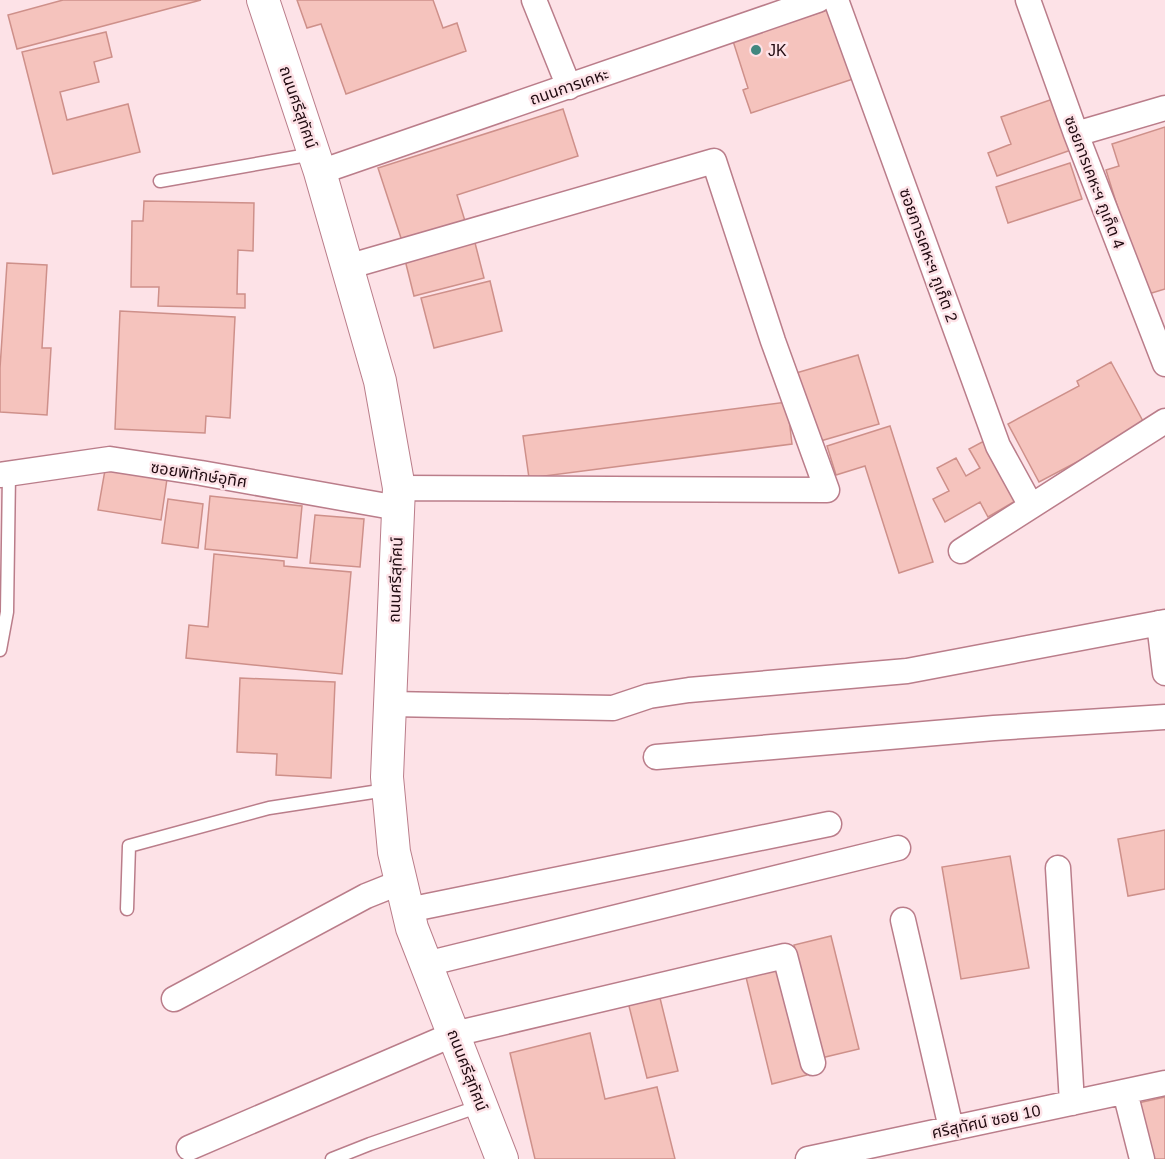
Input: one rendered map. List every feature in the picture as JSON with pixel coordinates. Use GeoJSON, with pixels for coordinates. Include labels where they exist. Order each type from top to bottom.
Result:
{"type":"FeatureCollection","features":[{"type":"Feature","properties":{"kind":"street","name":"ถนนศรีสุทัศน์"},"geometry":{"type":"LineString","coordinates":[[262,0],[317,163],[380,381],[398,498],[387,790],[394,852],[412,928],[502,1159]]}},
{"type":"Feature","properties":{"kind":"street"},"geometry":{"type":"LineString","coordinates":[[534,0],[569,87]]}},
{"type":"Feature","properties":{"kind":"street","name":"ถนนการเคหะ"},"geometry":{"type":"LineString","coordinates":[[317,163],[569,87],[818,0]]}},
{"type":"Feature","properties":{"kind":"street","name":"ซอยการเคหะฯ ภูเก็ต 2"},"geometry":{"type":"LineString","coordinates":[[836,0],[998,446],[1032,506]]}},
{"type":"Feature","properties":{"kind":"street","name":"ซอยการเคหะฯ ภูเก็ต 4"},"geometry":{"type":"LineString","coordinates":[[1028,0],[1076,134],[1165,364]]}},
{"type":"Feature","properties":{"kind":"street"},"geometry":{"type":"LineString","coordinates":[[1076,134],[1165,108]]}},
{"type":"Feature","properties":{"kind":"street","name":"ซอยพิทักษ์อุทิศ"},"geometry":{"type":"LineString","coordinates":[[4,475],[110,459],[398,498],[827,490],[773,341],[714,161],[347,267]]}},
{"type":"Feature","properties":{"kind":"street"},"geometry":{"type":"LineString","coordinates":[[961,551],[1165,421]]}},
{"type":"Feature","properties":{"kind":"street"},"geometry":{"type":"LineString","coordinates":[[390,704],[613,708],[649,696],[689,690],[907,671],[1162,622],[1165,673]]}},
{"type":"Feature","properties":{"kind":"street"},"geometry":{"type":"LineString","coordinates":[[656,757],[994,728],[1165,717]]}},
{"type":"Feature","properties":{"kind":"street"},"geometry":{"type":"LineString","coordinates":[[174,999],[366,896],[404,896],[829,824]]}},
{"type":"Feature","properties":{"kind":"street"},"geometry":{"type":"LineString","coordinates":[[426,964],[898,848]]}},
{"type":"Feature","properties":{"kind":"street"},"geometry":{"type":"LineString","coordinates":[[1058,868],[1072,1103]]}},
{"type":"Feature","properties":{"kind":"street"},"geometry":{"type":"LineString","coordinates":[[903,920],[951,1128]]}},
{"type":"Feature","properties":{"kind":"street"},"geometry":{"type":"LineString","coordinates":[[189,1148],[454,1034],[785,956],[813,1063]]}},
{"type":"Feature","properties":{"kind":"street","name":"ศรีสุทัศน์ ซอย 10"},"geometry":{"type":"LineString","coordinates":[[808,1159],[1165,1083]]}},
{"type":"Feature","properties":{"kind":"street"},"geometry":{"type":"LineString","coordinates":[[1125,1092],[1142,1159]]}},
{"type":"Feature","properties":{"kind":"lane"},"geometry":{"type":"LineString","coordinates":[[160,181],[317,163]]}},
{"type":"Feature","properties":{"kind":"lane"},"geometry":{"type":"LineString","coordinates":[[0,650],[7,612],[4,475]]}},
{"type":"Feature","properties":{"kind":"lane"},"geometry":{"type":"LineString","coordinates":[[127,909],[129,846],[269,807],[387,790]]}},
{"type":"Feature","properties":{"kind":"lane"},"geometry":{"type":"LineString","coordinates":[[332,1159],[482,1106]]}},
{"type":"Feature","properties":{"kind":"building"},"geometry":{"type":"Polygon","coordinates":[[[63,0],[201,0],[17,49],[8,15],[63,0]]]}},
{"type":"Feature","properties":{"kind":"building"},"geometry":{"type":"Polygon","coordinates":[[[297,0],[433,0],[443,28],[457,23],[466,51],[346,94],[321,24],[307,28],[297,0]]]}},
{"type":"Feature","properties":{"kind":"building"},"geometry":{"type":"Polygon","coordinates":[[[830,9],[853,79],[751,113],[743,90],[748,88],[733,41],[830,9]]]}},
{"type":"Feature","properties":{"kind":"building"},"geometry":{"type":"Polygon","coordinates":[[[106,32],[112,57],[94,62],[99,82],[60,92],[67,120],[128,104],[140,152],[53,174],[22,52],[106,32]]]}},
{"type":"Feature","properties":{"kind":"building"},"geometry":{"type":"Polygon","coordinates":[[[1053,99],[1071,150],[997,176],[988,153],[1011,144],[1001,117],[1053,99]]]}},
{"type":"Feature","properties":{"kind":"building"},"geometry":{"type":"Polygon","coordinates":[[[563,109],[578,156],[457,195],[465,221],[402,241],[378,168],[563,109]]]}},
{"type":"Feature","properties":{"kind":"building"},"geometry":{"type":"Polygon","coordinates":[[[1165,127],[1165,289],[1145,295],[1106,170],[1119,166],[1112,144],[1165,127]]]}},
{"type":"Feature","properties":{"kind":"building"},"geometry":{"type":"Polygon","coordinates":[[[1070,163],[1082,199],[1008,223],[996,187],[1070,163]]]}},
{"type":"Feature","properties":{"kind":"building"},"geometry":{"type":"Polygon","coordinates":[[[144,201],[254,203],[253,251],[238,250],[237,294],[245,294],[245,308],[158,306],[159,287],[131,287],[132,221],[143,221],[144,201]]]}},
{"type":"Feature","properties":{"kind":"building"},"geometry":{"type":"Polygon","coordinates":[[[474,239],[484,278],[414,296],[404,256],[474,239]]]}},
{"type":"Feature","properties":{"kind":"building"},"geometry":{"type":"Polygon","coordinates":[[[7,263],[47,265],[42,348],[51,348],[47,415],[0,412],[0,368],[7,263]]]}},
{"type":"Feature","properties":{"kind":"building"},"geometry":{"type":"Polygon","coordinates":[[[490,281],[502,331],[434,348],[421,298],[490,281]]]}},
{"type":"Feature","properties":{"kind":"building"},"geometry":{"type":"Polygon","coordinates":[[[120,311],[235,317],[230,418],[206,416],[205,433],[115,429],[120,311]]]}},
{"type":"Feature","properties":{"kind":"building"},"geometry":{"type":"Polygon","coordinates":[[[858,355],[879,424],[817,442],[796,373],[858,355]]]}},
{"type":"Feature","properties":{"kind":"building"},"geometry":{"type":"Polygon","coordinates":[[[1111,362],[1144,423],[1113,443],[1039,482],[1008,424],[1079,386],[1077,381],[1111,362]]]}},
{"type":"Feature","properties":{"kind":"building"},"geometry":{"type":"Polygon","coordinates":[[[787,402],[792,444],[529,478],[523,436],[787,402]]]}},
{"type":"Feature","properties":{"kind":"building"},"geometry":{"type":"Polygon","coordinates":[[[890,426],[933,562],[899,573],[865,466],[836,475],[827,446],[890,426]]]}},
{"type":"Feature","properties":{"kind":"building"},"geometry":{"type":"Polygon","coordinates":[[[984,441],[1017,500],[988,517],[980,502],[945,522],[933,499],[949,491],[937,468],[956,458],[966,476],[980,468],[969,449],[984,441]]]}},
{"type":"Feature","properties":{"kind":"building"},"geometry":{"type":"Polygon","coordinates":[[[105,470],[167,479],[161,520],[98,510],[105,470]]]}},
{"type":"Feature","properties":{"kind":"building"},"geometry":{"type":"Polygon","coordinates":[[[210,496],[302,506],[297,558],[205,549],[210,496]]]}},
{"type":"Feature","properties":{"kind":"building"},"geometry":{"type":"Polygon","coordinates":[[[168,499],[203,504],[198,548],[162,543],[168,499]]]}},
{"type":"Feature","properties":{"kind":"building"},"geometry":{"type":"Polygon","coordinates":[[[315,515],[364,519],[360,567],[310,563],[315,515]]]}},
{"type":"Feature","properties":{"kind":"building"},"geometry":{"type":"Polygon","coordinates":[[[214,554],[284,561],[284,566],[351,572],[342,674],[186,658],[189,625],[208,627],[214,554]]]}},
{"type":"Feature","properties":{"kind":"building"},"geometry":{"type":"Polygon","coordinates":[[[240,678],[335,682],[331,778],[276,775],[277,754],[237,752],[240,678]]]}},
{"type":"Feature","properties":{"kind":"building"},"geometry":{"type":"Polygon","coordinates":[[[1165,830],[1165,889],[1128,896],[1118,839],[1165,830]]]}},
{"type":"Feature","properties":{"kind":"building"},"geometry":{"type":"Polygon","coordinates":[[[1010,856],[1029,968],[961,979],[942,867],[1010,856]]]}},
{"type":"Feature","properties":{"kind":"building"},"geometry":{"type":"Polygon","coordinates":[[[831,936],[859,1049],[821,1058],[794,945],[831,936]]]}},
{"type":"Feature","properties":{"kind":"building"},"geometry":{"type":"Polygon","coordinates":[[[780,964],[807,1075],[772,1084],[745,973],[780,964]]]}},
{"type":"Feature","properties":{"kind":"building"},"geometry":{"type":"Polygon","coordinates":[[[659,994],[678,1071],[647,1078],[628,1002],[659,994]]]}},
{"type":"Feature","properties":{"kind":"building"},"geometry":{"type":"Polygon","coordinates":[[[590,1033],[605,1099],[657,1087],[675,1159],[535,1159],[510,1053],[590,1033]]]}},
{"type":"Feature","properties":{"kind":"building"},"geometry":{"type":"Polygon","coordinates":[[[1165,1097],[1165,1159],[1150,1159],[1138,1103],[1165,1097]]]}},
{"type":"Feature","properties":{"kind":"place","name":"JK"},"geometry":{"type":"Point","coordinates":[756,50]}}]}
